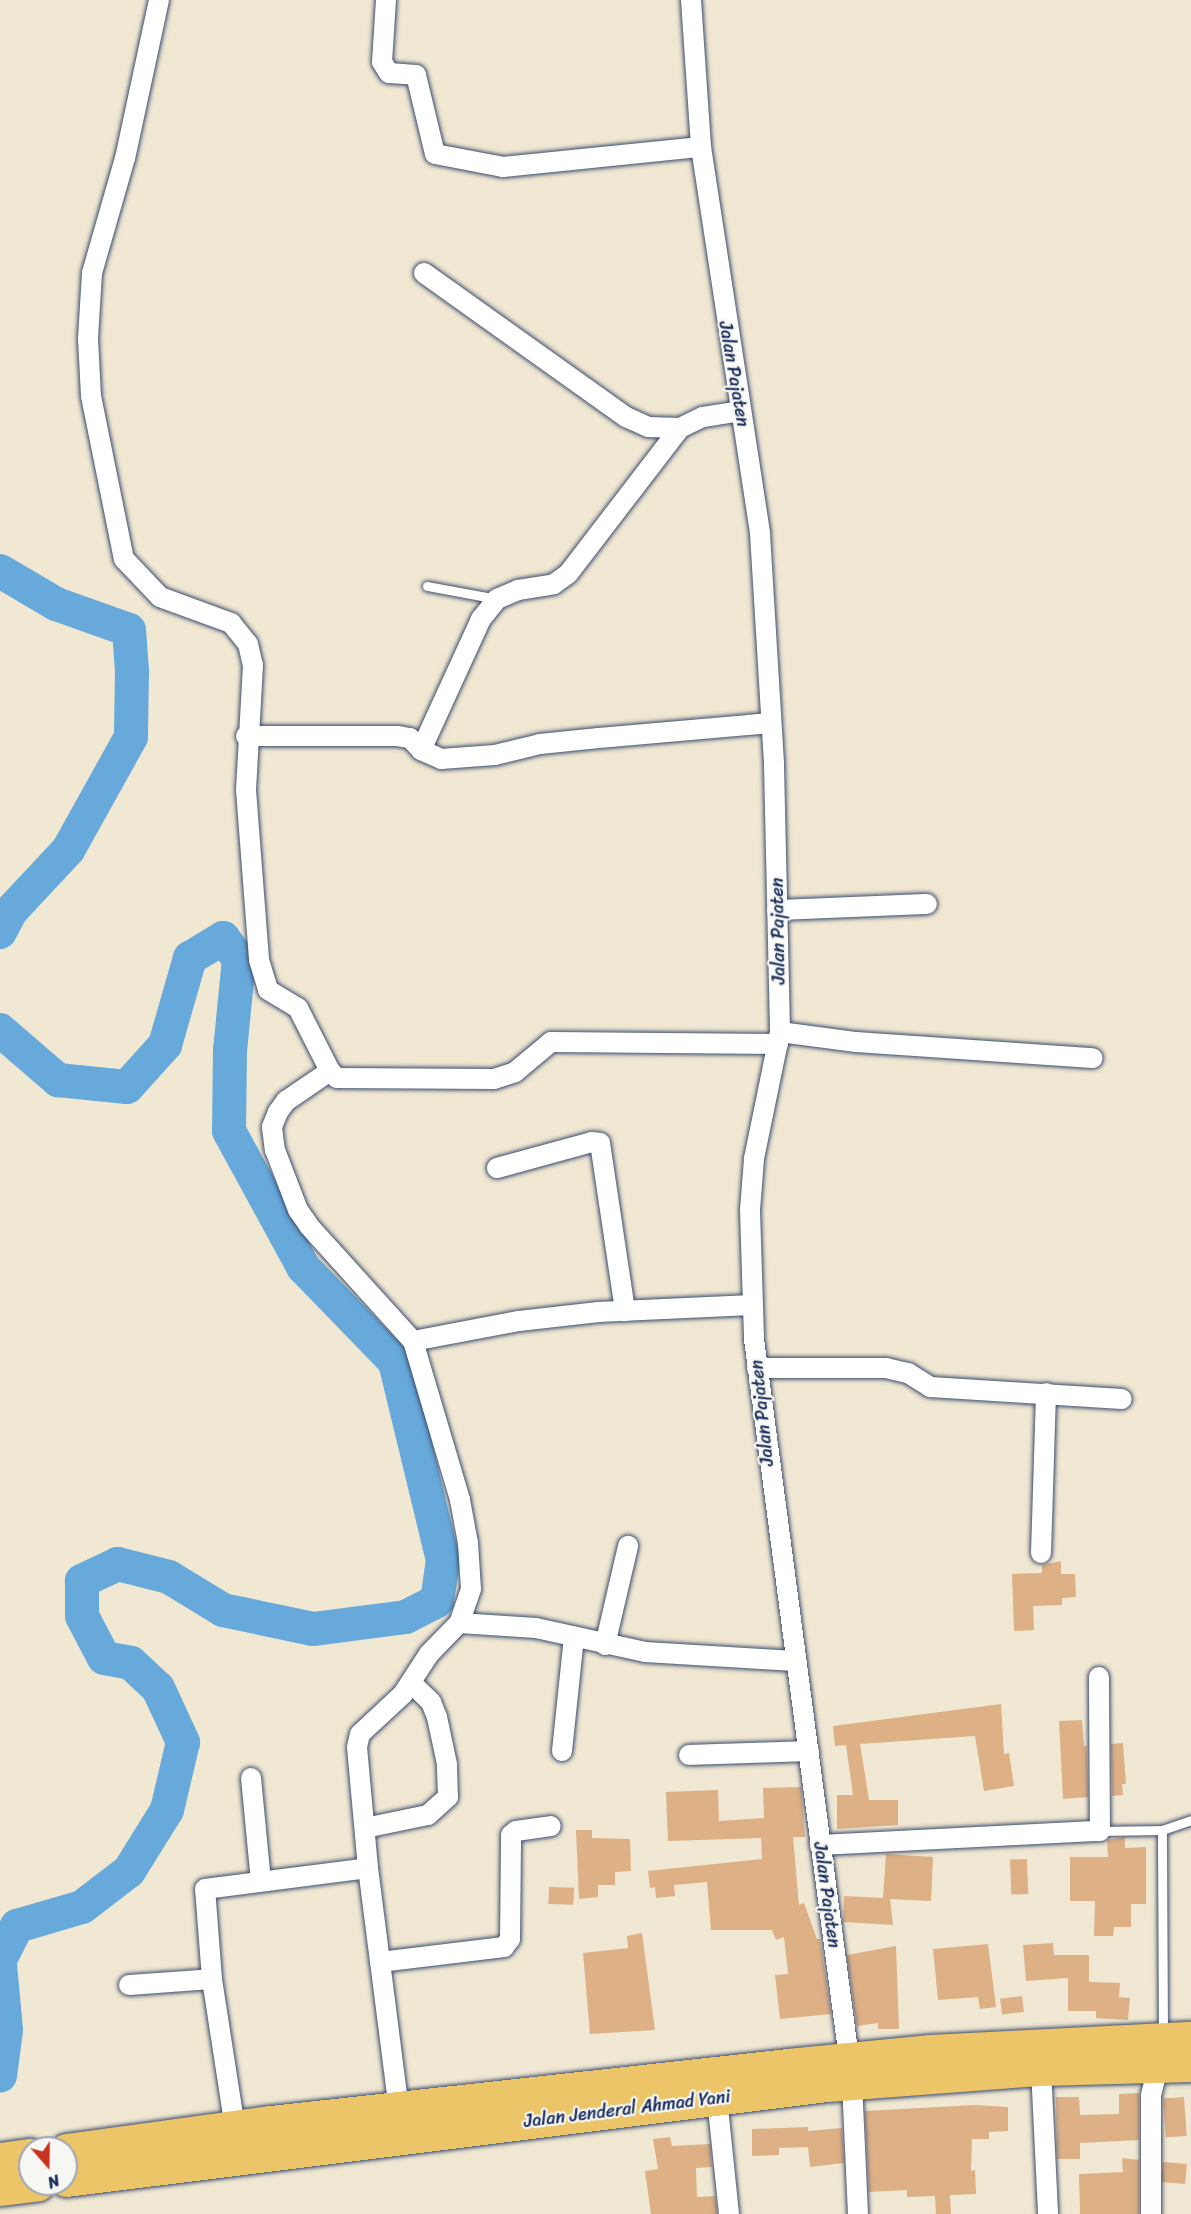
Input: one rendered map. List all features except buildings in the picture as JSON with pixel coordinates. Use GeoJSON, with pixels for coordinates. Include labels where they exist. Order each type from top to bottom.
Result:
{"type":"FeatureCollection","features":[{"type":"Feature","properties":{"kind":"highway","name":"Jalan Jenderal Ahmad Yani"},"geometry":{"type":"LineString","coordinates":[[78,2148],[399,2109],[850,2071],[1171,2048],[1191,2065]]}},
{"type":"Feature","properties":{"kind":"highway","name":"Jalan Jenderal Ahmad Yani"},"geometry":{"type":"LineString","coordinates":[[78,2178],[717,2098],[850,2071],[1041,2069],[1171,2048]]}},
{"type":"Feature","properties":{"kind":"highway"},"geometry":{"type":"LineString","coordinates":[[0,2158],[18,2156]]}},
{"type":"Feature","properties":{"kind":"highway"},"geometry":{"type":"LineString","coordinates":[[0,2189],[18,2187]]}},
{"type":"Feature","properties":{"kind":"street"},"geometry":{"type":"LineString","coordinates":[[159,0],[125,158],[92,273],[88,339],[91,396],[124,559],[160,597],[231,623],[248,644],[253,665],[246,736],[246,790],[259,960],[271,995],[298,1008],[330,1071],[338,1078],[494,1078],[515,1072],[551,1042],[779,1038],[1092,1058]]}},
{"type":"Feature","properties":{"kind":"street"},"geometry":{"type":"LineString","coordinates":[[386,0],[382,62],[389,73],[416,75],[435,154],[502,167],[701,147]]}},
{"type":"Feature","properties":{"kind":"street","name":"Jalan Pajaten"},"geometry":{"type":"LineString","coordinates":[[691,0],[701,147],[761,545],[773,757],[779,1038],[754,1160],[750,1210],[752,1305],[757,1368],[850,2071],[858,2214]]}},
{"type":"Feature","properties":{"kind":"street"},"geometry":{"type":"LineString","coordinates":[[424,273],[626,417],[648,427],[680,428]]}},
{"type":"Feature","properties":{"kind":"street"},"geometry":{"type":"LineString","coordinates":[[421,750],[481,619],[497,599],[518,590],[554,584],[568,574],[680,428],[703,417],[741,411]]}},
{"type":"Feature","properties":{"kind":"street"},"geometry":{"type":"LineString","coordinates":[[246,736],[397,736],[410,738],[421,750],[441,759],[484,756],[540,744],[770,723]]}},
{"type":"Feature","properties":{"kind":"street"},"geometry":{"type":"LineString","coordinates":[[777,910],[927,904]]}},
{"type":"Feature","properties":{"kind":"street"},"geometry":{"type":"LineString","coordinates":[[330,1071],[286,1101],[278,1112],[272,1127],[275,1150],[298,1210],[309,1226],[413,1341],[460,1500],[468,1543],[471,1589],[459,1623],[429,1654],[411,1683],[360,1734],[357,1747],[369,1868],[399,2109]]}},
{"type":"Feature","properties":{"kind":"street"},"geometry":{"type":"LineString","coordinates":[[498,1168],[591,1142],[600,1143],[625,1311]]}},
{"type":"Feature","properties":{"kind":"street"},"geometry":{"type":"LineString","coordinates":[[413,1341],[519,1320],[625,1311],[752,1305]]}},
{"type":"Feature","properties":{"kind":"street"},"geometry":{"type":"LineString","coordinates":[[757,1368],[886,1368],[908,1373],[930,1387],[1122,1399]]}},
{"type":"Feature","properties":{"kind":"street"},"geometry":{"type":"LineString","coordinates":[[1041,1553],[1046,1393]]}},
{"type":"Feature","properties":{"kind":"street"},"geometry":{"type":"LineString","coordinates":[[605,1645],[628,1546]]}},
{"type":"Feature","properties":{"kind":"street"},"geometry":{"type":"LineString","coordinates":[[459,1623],[536,1628],[605,1645],[684,1656],[795,1661]]}},
{"type":"Feature","properties":{"kind":"street"},"geometry":{"type":"LineString","coordinates":[[562,1751],[574,1637]]}},
{"type":"Feature","properties":{"kind":"street"},"geometry":{"type":"LineString","coordinates":[[820,1845],[1100,1831],[1099,1677]]}},
{"type":"Feature","properties":{"kind":"street"},"geometry":{"type":"LineString","coordinates":[[365,1828],[428,1815],[448,1797],[447,1764],[437,1717],[431,1702],[411,1683]]}},
{"type":"Feature","properties":{"kind":"street"},"geometry":{"type":"LineString","coordinates":[[689,1755],[809,1751]]}},
{"type":"Feature","properties":{"kind":"street"},"geometry":{"type":"LineString","coordinates":[[251,1778],[261,1881]]}},
{"type":"Feature","properties":{"kind":"street"},"geometry":{"type":"LineString","coordinates":[[381,1962],[504,1947],[510,1939],[511,1835],[516,1831],[551,1826]]}},
{"type":"Feature","properties":{"kind":"street"},"geometry":{"type":"LineString","coordinates":[[235,2128],[212,1979],[205,1889],[369,1868]]}},
{"type":"Feature","properties":{"kind":"street"},"geometry":{"type":"LineString","coordinates":[[129,1985],[212,1979]]}},
{"type":"Feature","properties":{"kind":"street"},"geometry":{"type":"LineString","coordinates":[[1151,2214],[1151,2095],[1171,2048]]}},
{"type":"Feature","properties":{"kind":"street"},"geometry":{"type":"LineString","coordinates":[[1041,2069],[1048,2214]]}},
{"type":"Feature","properties":{"kind":"street"},"geometry":{"type":"LineString","coordinates":[[717,2098],[729,2214]]}},
{"type":"Feature","properties":{"kind":"lane"},"geometry":{"type":"LineString","coordinates":[[427,586],[497,599]]}},
{"type":"Feature","properties":{"kind":"lane"},"geometry":{"type":"LineString","coordinates":[[1100,1831],[1162,1830],[1191,1820]]}},
{"type":"Feature","properties":{"kind":"lane"},"geometry":{"type":"LineString","coordinates":[[1162,1830],[1171,2048]]}},
{"type":"Feature","properties":{"kind":"waterway"},"geometry":{"type":"LineString","coordinates":[[0,571],[56,604],[129,630],[132,671],[131,737],[68,850],[11,911],[0,932]]}},
{"type":"Feature","properties":{"kind":"waterway"},"geometry":{"type":"LineString","coordinates":[[0,1030],[58,1080],[127,1087],[165,1045],[190,958],[223,938],[239,959],[230,1050],[229,1131],[303,1267],[395,1362],[443,1560],[437,1601],[406,1617],[313,1629],[223,1610],[169,1577],[118,1564],[82,1581],[82,1616],[104,1658],[131,1663],[158,1688],[183,1742],[167,1810],[129,1871],[82,1907],[17,1926],[0,1959]]}},
{"type":"Feature","properties":{"kind":"waterway"},"geometry":{"type":"LineString","coordinates":[[0,1965],[6,2030],[0,2076]]}}]}
